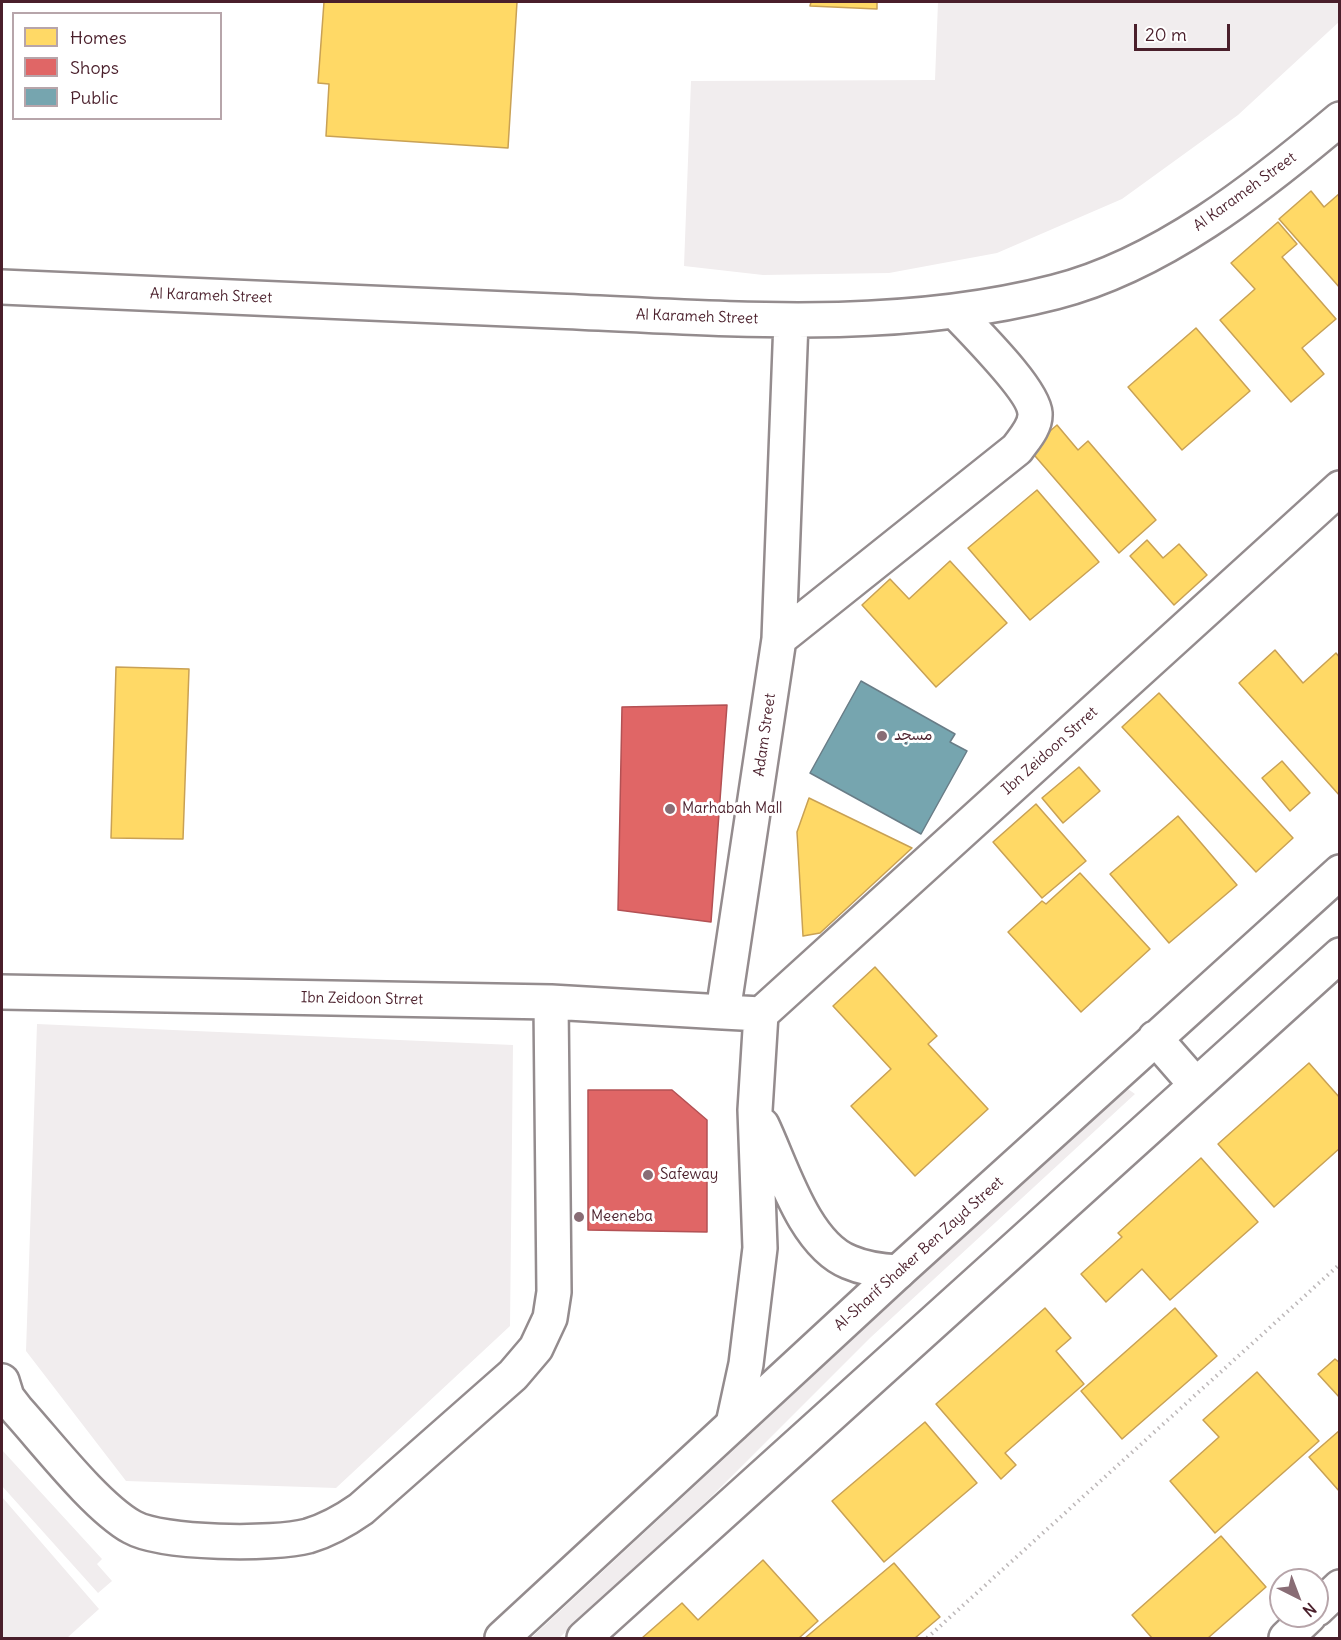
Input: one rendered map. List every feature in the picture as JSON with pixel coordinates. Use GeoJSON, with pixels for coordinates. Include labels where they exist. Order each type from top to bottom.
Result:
{"type":"FeatureCollection","features":[{"type":"Feature","properties":{"kind":"street","name":"Al Karameh Street"},"geometry":{"type":"LineString","coordinates":[[2,287],[791,321],[956,311],[1057,291],[1121,267],[1199,227],[1277,172],[1340,119]]}},
{"type":"Feature","properties":{"kind":"street"},"geometry":{"type":"LineString","coordinates":[[779,639],[1017,449],[1032,428],[1035,414],[1031,401],[1020,384],[956,311]]}},
{"type":"Feature","properties":{"kind":"street","name":"Adam Street"},"geometry":{"type":"LineString","coordinates":[[723,1012],[779,639],[791,321]]}},
{"type":"Feature","properties":{"kind":"street","name":"Ibn Zeidoon Strret"},"geometry":{"type":"LineString","coordinates":[[761,1014],[1340,488]]}},
{"type":"Feature","properties":{"kind":"street","name":"Al-Sharif Shaker Ben Zayd Street"},"geometry":{"type":"LineString","coordinates":[[502,1638],[898,1272],[1340,872]]}},
{"type":"Feature","properties":{"kind":"street"},"geometry":{"type":"LineString","coordinates":[[584,1638],[1340,955]]}},
{"type":"Feature","properties":{"kind":"street","name":"Ibn Zeidoon Strret"},"geometry":{"type":"LineString","coordinates":[[2,992],[551,1002],[723,1012]]}},
{"type":"Feature","properties":{"kind":"street"},"geometry":{"type":"LineString","coordinates":[[2,1381],[7,1396],[17,1410],[107,1508],[132,1528],[170,1536],[275,1542],[307,1536],[337,1525],[361,1509],[513,1376],[536,1348],[550,1318],[554,1292],[551,1002]]}},
{"type":"Feature","properties":{"kind":"street"},"geometry":{"type":"LineString","coordinates":[[723,1012],[761,1014],[755,1110],[760,1248],[746,1365],[733,1424]]}},
{"type":"Feature","properties":{"kind":"street"},"geometry":{"type":"LineString","coordinates":[[1155,1038],[1196,1085]]}},
{"type":"Feature","properties":{"kind":"street"},"geometry":{"type":"LineString","coordinates":[[755,1110],[811,1231],[831,1251],[847,1262],[874,1270],[898,1272]]}},
{"type":"Feature","properties":{"kind":"street"},"geometry":{"type":"LineString","coordinates":[[1329,1598],[1340,1587]]}},
{"type":"Feature","properties":{"kind":"path"},"geometry":{"type":"LineString","coordinates":[[927,1638],[1340,1264]]}},
{"type":"Feature","properties":{"kind":"shaded area"},"geometry":{"type":"Polygon","coordinates":[[[938,2],[1339,2],[1340,21],[1238,115],[1122,199],[997,253],[889,273],[763,275],[684,266],[691,81],[935,80],[938,2]]]}},
{"type":"Feature","properties":{"kind":"shaded area"},"geometry":{"type":"Polygon","coordinates":[[[37,1024],[513,1045],[510,1326],[336,1488],[126,1481],[26,1351],[37,1024]]]}},
{"type":"Feature","properties":{"kind":"shaded area"},"geometry":{"type":"Polygon","coordinates":[[[1125,1087],[1135,1094],[870,1338],[709,1499],[559,1638],[531,1638],[1125,1087]]]}},
{"type":"Feature","properties":{"kind":"shaded area"},"geometry":{"type":"Polygon","coordinates":[[[2,1450],[102,1559],[97,1564],[112,1581],[98,1593],[2,1486],[2,1450]]]}},
{"type":"Feature","properties":{"kind":"shaded area"},"geometry":{"type":"Polygon","coordinates":[[[2,1497],[99,1609],[67,1638],[2,1638],[2,1497]]]}},
{"type":"Feature","properties":{"kind":"building: Homes"},"geometry":{"type":"Polygon","coordinates":[[[324,2],[517,2],[508,148],[326,136],[329,84],[318,83],[324,2]]]}},
{"type":"Feature","properties":{"kind":"building: Homes"},"geometry":{"type":"Polygon","coordinates":[[[811,2],[877,2],[877,9],[810,6],[811,2]]]}},
{"type":"Feature","properties":{"kind":"building: Homes"},"geometry":{"type":"Polygon","coordinates":[[[1311,191],[1324,207],[1340,193],[1340,288],[1279,219],[1311,191]]]}},
{"type":"Feature","properties":{"kind":"building: Homes"},"geometry":{"type":"Polygon","coordinates":[[[1278,222],[1297,244],[1282,257],[1336,319],[1302,348],[1324,374],[1291,402],[1220,320],[1255,289],[1231,263],[1278,222]]]}},
{"type":"Feature","properties":{"kind":"building: Homes"},"geometry":{"type":"Polygon","coordinates":[[[1196,328],[1250,391],[1182,450],[1128,387],[1196,328]]]}},
{"type":"Feature","properties":{"kind":"building: Homes"},"geometry":{"type":"Polygon","coordinates":[[[1057,425],[1078,450],[1088,441],[1156,520],[1119,553],[1029,449],[1057,425]]]}},
{"type":"Feature","properties":{"kind":"building: Homes"},"geometry":{"type":"Polygon","coordinates":[[[1037,490],[1099,562],[1030,620],[968,548],[1037,490]]]}},
{"type":"Feature","properties":{"kind":"building: Homes"},"geometry":{"type":"Polygon","coordinates":[[[1147,540],[1163,558],[1179,544],[1207,575],[1174,605],[1130,556],[1147,540]]]}},
{"type":"Feature","properties":{"kind":"building: Homes"},"geometry":{"type":"Polygon","coordinates":[[[950,561],[1007,623],[936,687],[862,605],[890,579],[909,599],[950,561]]]}},
{"type":"Feature","properties":{"kind":"building: Homes"},"geometry":{"type":"Polygon","coordinates":[[[1275,650],[1303,683],[1336,653],[1340,658],[1340,796],[1239,683],[1275,650]]]}},
{"type":"Feature","properties":{"kind":"building: Homes"},"geometry":{"type":"Polygon","coordinates":[[[116,667],[189,669],[183,839],[111,838],[116,667]]]}},
{"type":"Feature","properties":{"kind":"building: Homes"},"geometry":{"type":"Polygon","coordinates":[[[1159,693],[1293,838],[1256,872],[1122,727],[1159,693]]]}},
{"type":"Feature","properties":{"kind":"building: Homes"},"geometry":{"type":"Polygon","coordinates":[[[1282,761],[1310,793],[1290,811],[1262,778],[1282,761]]]}},
{"type":"Feature","properties":{"kind":"building: Homes"},"geometry":{"type":"Polygon","coordinates":[[[1079,767],[1100,791],[1063,823],[1042,798],[1079,767]]]}},
{"type":"Feature","properties":{"kind":"building: Homes"},"geometry":{"type":"Polygon","coordinates":[[[809,798],[912,848],[820,933],[803,936],[797,832],[809,798]]]}},
{"type":"Feature","properties":{"kind":"building: Homes"},"geometry":{"type":"Polygon","coordinates":[[[1036,804],[1086,861],[1042,898],[993,842],[1036,804]]]}},
{"type":"Feature","properties":{"kind":"building: Homes"},"geometry":{"type":"Polygon","coordinates":[[[1178,816],[1237,885],[1169,943],[1110,874],[1178,816]]]}},
{"type":"Feature","properties":{"kind":"building: Homes"},"geometry":{"type":"Polygon","coordinates":[[[1080,873],[1150,949],[1081,1012],[1008,932],[1042,901],[1046,904],[1080,873]]]}},
{"type":"Feature","properties":{"kind":"building: Homes"},"geometry":{"type":"Polygon","coordinates":[[[875,967],[937,1036],[928,1044],[988,1109],[915,1176],[851,1106],[891,1069],[833,1006],[875,967]]]}},
{"type":"Feature","properties":{"kind":"building: Homes"},"geometry":{"type":"Polygon","coordinates":[[[1309,1063],[1340,1098],[1340,1148],[1274,1207],[1218,1144],[1309,1063]]]}},
{"type":"Feature","properties":{"kind":"building: Homes"},"geometry":{"type":"Polygon","coordinates":[[[1201,1158],[1258,1222],[1170,1300],[1142,1269],[1106,1302],[1081,1274],[1122,1237],[1118,1233],[1201,1158]]]}},
{"type":"Feature","properties":{"kind":"building: Homes"},"geometry":{"type":"Polygon","coordinates":[[[1045,1308],[1071,1338],[1056,1351],[1084,1384],[1005,1453],[1016,1465],[1001,1479],[936,1404],[1045,1308]]]}},
{"type":"Feature","properties":{"kind":"building: Homes"},"geometry":{"type":"Polygon","coordinates":[[[1175,1308],[1217,1356],[1122,1439],[1081,1391],[1175,1308]]]}},
{"type":"Feature","properties":{"kind":"building: Homes"},"geometry":{"type":"Polygon","coordinates":[[[1335,1359],[1340,1363],[1340,1398],[1318,1374],[1335,1359]]]}},
{"type":"Feature","properties":{"kind":"building: Homes"},"geometry":{"type":"Polygon","coordinates":[[[1257,1372],[1319,1441],[1215,1533],[1170,1481],[1219,1437],[1203,1420],[1257,1372]]]}},
{"type":"Feature","properties":{"kind":"building: Homes"},"geometry":{"type":"Polygon","coordinates":[[[925,1422],[977,1483],[884,1562],[832,1501],[925,1422]]]}},
{"type":"Feature","properties":{"kind":"building: Homes"},"geometry":{"type":"Polygon","coordinates":[[[1340,1430],[1340,1492],[1309,1457],[1340,1430]]]}},
{"type":"Feature","properties":{"kind":"building: Homes"},"geometry":{"type":"Polygon","coordinates":[[[1221,1536],[1266,1587],[1208,1638],[1152,1638],[1132,1615],[1221,1536]]]}},
{"type":"Feature","properties":{"kind":"building: Homes"},"geometry":{"type":"Polygon","coordinates":[[[763,1560],[818,1621],[799,1638],[642,1638],[682,1603],[698,1620],[763,1560]]]}},
{"type":"Feature","properties":{"kind":"building: Homes"},"geometry":{"type":"Polygon","coordinates":[[[894,1563],[940,1617],[915,1638],[805,1638],[894,1563]]]}},
{"type":"Feature","properties":{"kind":"building: Shops","name":"Marhabah Mall"},"geometry":{"type":"Polygon","coordinates":[[[727,705],[711,922],[618,910],[622,707],[727,705]]]}},
{"type":"Feature","properties":{"kind":"building: Shops","name":"Safeway"},"geometry":{"type":"Polygon","coordinates":[[[588,1090],[672,1090],[707,1120],[707,1232],[588,1230],[588,1090]]]}},
{"type":"Feature","properties":{"kind":"building: Public"},"geometry":{"type":"Polygon","coordinates":[[[861,681],[955,734],[950,742],[967,751],[921,834],[810,773],[861,681]]]}},
{"type":"Feature","properties":{"kind":"place","name":"مسجد"},"geometry":{"type":"Point","coordinates":[882,736]}},
{"type":"Feature","properties":{"kind":"place","name":"Marhabah Mall"},"geometry":{"type":"Point","coordinates":[670,809]}},
{"type":"Feature","properties":{"kind":"place","name":"Safeway"},"geometry":{"type":"Point","coordinates":[648,1175]}},
{"type":"Feature","properties":{"kind":"place","name":"Meeneba"},"geometry":{"type":"Point","coordinates":[579,1217]}}]}
